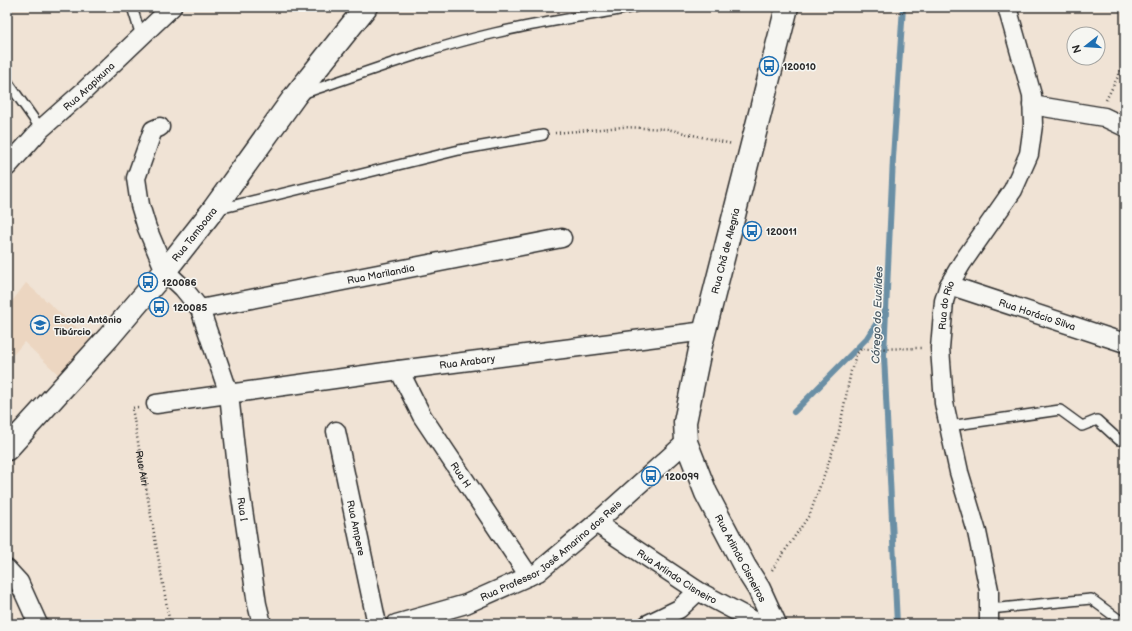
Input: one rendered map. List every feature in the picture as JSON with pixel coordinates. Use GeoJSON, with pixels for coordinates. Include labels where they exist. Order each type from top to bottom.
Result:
{"type":"FeatureCollection","features":[{"type":"Feature","properties":{"kind":"main road","name":"Rua Tamboara"},"geometry":{"type":"LineString","coordinates":[[7,449],[108,338],[165,271],[213,210],[295,96],[366,7]]}},
{"type":"Feature","properties":{"kind":"main road","name":"Rua Chã de Alegria"},"geometry":{"type":"LineString","coordinates":[[706,493],[686,442],[685,422],[705,331],[787,7]]}},
{"type":"Feature","properties":{"kind":"main road","name":"Rua Arlindo Cisneiros"},"geometry":{"type":"LineString","coordinates":[[706,493],[745,567],[759,589],[775,624]]}},
{"type":"Feature","properties":{"kind":"street","name":"Rua Arapixuna"},"geometry":{"type":"LineString","coordinates":[[7,167],[41,129],[85,90],[172,7]]}},
{"type":"Feature","properties":{"kind":"street","name":"Rua do Rio"},"geometry":{"type":"LineString","coordinates":[[989,616],[988,590],[977,532],[959,472],[944,403],[940,348],[944,301],[949,285],[962,263],[1013,190],[1029,154],[1033,125],[1032,95],[1007,7]]}},
{"type":"Feature","properties":{"kind":"street"},"geometry":{"type":"LineString","coordinates":[[1032,105],[1098,116],[1125,127]]}},
{"type":"Feature","properties":{"kind":"street"},"geometry":{"type":"LineString","coordinates":[[160,127],[153,130],[136,178],[141,211],[165,271],[183,288],[200,309]]}},
{"type":"Feature","properties":{"kind":"street","name":"Rua Marilandia"},"geometry":{"type":"LineString","coordinates":[[200,309],[562,238]]}},
{"type":"Feature","properties":{"kind":"street","name":"Rua Horácio Silva"},"geometry":{"type":"LineString","coordinates":[[949,285],[1125,342]]}},
{"type":"Feature","properties":{"kind":"street","name":"Rua I"},"geometry":{"type":"LineString","coordinates":[[200,309],[229,394],[238,476],[257,604],[262,624]]}},
{"type":"Feature","properties":{"kind":"street","name":"Rua Arabary"},"geometry":{"type":"LineString","coordinates":[[229,394],[399,370],[705,331]]}},
{"type":"Feature","properties":{"kind":"street","name":"Rua H"},"geometry":{"type":"LineString","coordinates":[[399,370],[422,416],[529,576]]}},
{"type":"Feature","properties":{"kind":"street"},"geometry":{"type":"LineString","coordinates":[[156,404],[229,394]]}},
{"type":"Feature","properties":{"kind":"street","name":"Rua Ampere"},"geometry":{"type":"LineString","coordinates":[[336,431],[377,624]]}},
{"type":"Feature","properties":{"kind":"street","name":"Rua Professor José Amarino dos Reis"},"geometry":{"type":"LineString","coordinates":[[396,624],[466,604],[538,572],[596,523],[686,442]]}},
{"type":"Feature","properties":{"kind":"street","name":"Rua Arlindo Cisneiro"},"geometry":{"type":"LineString","coordinates":[[596,523],[698,591],[760,624]]}},
{"type":"Feature","properties":{"kind":"street"},"geometry":{"type":"LineString","coordinates":[[7,569],[19,582],[38,624]]}},
{"type":"Feature","properties":{"kind":"street"},"geometry":{"type":"LineString","coordinates":[[648,624],[679,609],[698,591]]}},
{"type":"Feature","properties":{"kind":"lane"},"geometry":{"type":"LineString","coordinates":[[132,7],[141,36]]}},
{"type":"Feature","properties":{"kind":"lane"},"geometry":{"type":"LineString","coordinates":[[295,96],[406,58],[486,35],[538,23],[635,7]]}},
{"type":"Feature","properties":{"kind":"lane"},"geometry":{"type":"LineString","coordinates":[[7,81],[41,129]]}},
{"type":"Feature","properties":{"kind":"lane"},"geometry":{"type":"LineString","coordinates":[[213,210],[459,150],[544,135]]}},
{"type":"Feature","properties":{"kind":"lane"},"geometry":{"type":"LineString","coordinates":[[949,426],[1060,410],[1082,426],[1097,420],[1119,440],[1125,439]]}},
{"type":"Feature","properties":{"kind":"lane"},"geometry":{"type":"LineString","coordinates":[[989,616],[1091,599],[1125,624]]}},
{"type":"Feature","properties":{"kind":"path"},"geometry":{"type":"LineString","coordinates":[[1098,116],[1125,63]]}},
{"type":"Feature","properties":{"kind":"path"},"geometry":{"type":"LineString","coordinates":[[544,135],[570,130],[623,127],[667,129],[752,149]]}},
{"type":"Feature","properties":{"kind":"path"},"geometry":{"type":"LineString","coordinates":[[759,589],[810,514],[838,436],[856,355],[861,349],[940,348]]}},
{"type":"Feature","properties":{"kind":"path","name":"Rua Airi"},"geometry":{"type":"LineString","coordinates":[[156,404],[132,408],[170,624]]}},
{"type":"Feature","properties":{"kind":"shaded area","name":"Escola Antônio Tibúrcio"},"geometry":{"type":"Polygon","coordinates":[[[26,283],[92,341],[61,377],[24,342],[13,355],[7,349],[7,308],[26,283]]]}},
{"type":"Feature","properties":{"kind":"waterway","name":"Córego do Euclides"},"geometry":{"type":"LineString","coordinates":[[897,624],[884,355],[893,158],[903,7]]}},
{"type":"Feature","properties":{"kind":"waterway"},"geometry":{"type":"LineString","coordinates":[[794,412],[867,338],[886,309]]}},
{"type":"Feature","properties":{"kind":"place","name":"120010"},"geometry":{"type":"Point","coordinates":[769,66]}},
{"type":"Feature","properties":{"kind":"place","name":"120011"},"geometry":{"type":"Point","coordinates":[752,231]}},
{"type":"Feature","properties":{"kind":"place","name":"120086"},"geometry":{"type":"Point","coordinates":[148,282]}},
{"type":"Feature","properties":{"kind":"place","name":"120085"},"geometry":{"type":"Point","coordinates":[159,307]}},
{"type":"Feature","properties":{"kind":"place","name":"Escola Antônio Tibúrcio"},"geometry":{"type":"Point","coordinates":[40,325]}},
{"type":"Feature","properties":{"kind":"place","name":"120099"},"geometry":{"type":"Point","coordinates":[651,476]}}]}
